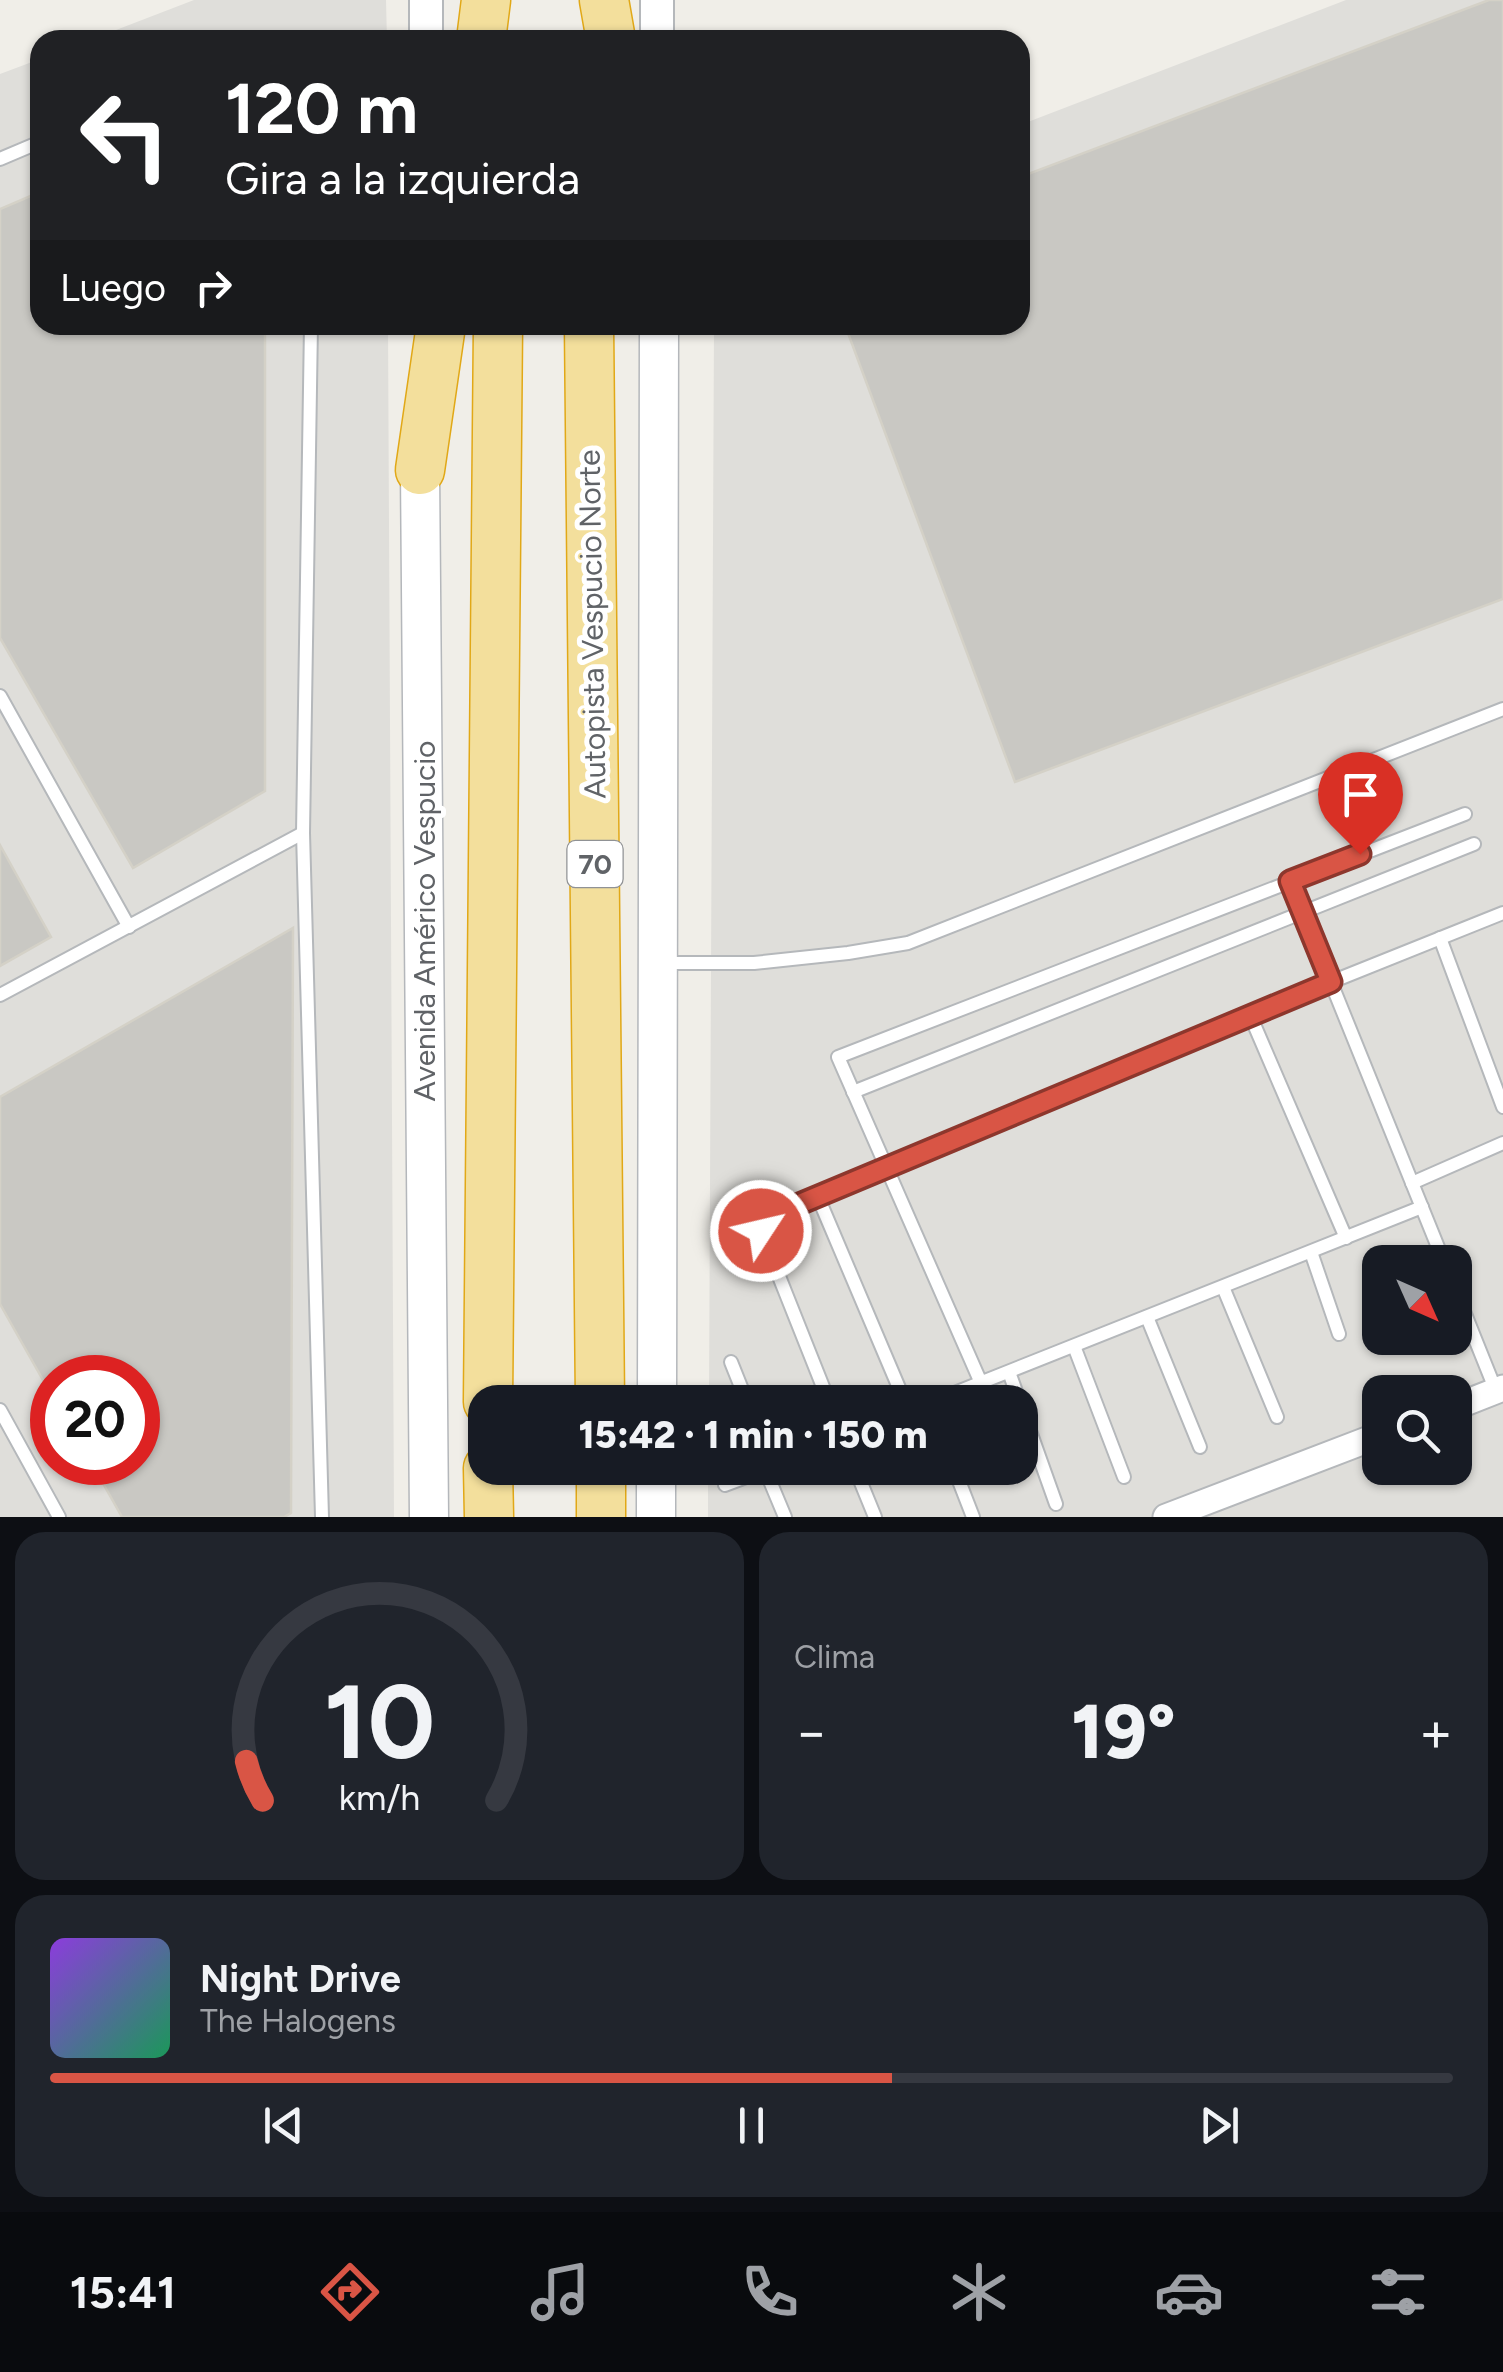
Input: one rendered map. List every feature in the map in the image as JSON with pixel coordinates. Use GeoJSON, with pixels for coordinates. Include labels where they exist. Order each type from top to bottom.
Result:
{"type":"FeatureCollection","features":[{"type":"Feature","properties":{"kind":"highway"},"geometry":{"type":"LineString","coordinates":[[482,30],[486,0]]}},
{"type":"Feature","properties":{"kind":"highway"},"geometry":{"type":"LineString","coordinates":[[500,0],[500,30]]}},
{"type":"Feature","properties":{"kind":"highway"},"geometry":{"type":"LineString","coordinates":[[586,0],[586,30]]}},
{"type":"Feature","properties":{"kind":"highway"},"geometry":{"type":"LineString","coordinates":[[604,0],[609,30]]}},
{"type":"Feature","properties":{"kind":"highway"},"geometry":{"type":"LineString","coordinates":[[420,470],[440,335]]}},
{"type":"Feature","properties":{"kind":"highway"},"geometry":{"type":"LineString","coordinates":[[488,1385],[498,335]]}},
{"type":"Feature","properties":{"kind":"highway","name":"Autopista Vespucio Norte"},"geometry":{"type":"LineString","coordinates":[[589,335],[600,1385]]}},
{"type":"Feature","properties":{"kind":"highway"},"geometry":{"type":"LineString","coordinates":[[488,1485],[489,1517]]}},
{"type":"Feature","properties":{"kind":"highway"},"geometry":{"type":"LineString","coordinates":[[601,1485],[602,1517]]}},
{"type":"Feature","properties":{"kind":"main road"},"geometry":{"type":"LineString","coordinates":[[657,1385],[659,335]]}},
{"type":"Feature","properties":{"kind":"main road","name":"Avenida Américo Vespucio"},"geometry":{"type":"LineString","coordinates":[[420,470],[429,1517]]}},
{"type":"Feature","properties":{"kind":"main road"},"geometry":{"type":"LineString","coordinates":[[656,1485],[656,1517]]}},
{"type":"Feature","properties":{"kind":"street"},"geometry":{"type":"LineString","coordinates":[[426,0],[426,30]]}},
{"type":"Feature","properties":{"kind":"street"},"geometry":{"type":"LineString","coordinates":[[657,0],[657,30]]}},
{"type":"Feature","properties":{"kind":"street","name":"Avenida Américo Vespucio"},"geometry":{"type":"LineString","coordinates":[[420,470],[422,335]]}},
{"type":"Feature","properties":{"kind":"street"},"geometry":{"type":"LineString","coordinates":[[1472,1400],[1500,1390]]}},
{"type":"Feature","properties":{"kind":"street"},"geometry":{"type":"LineString","coordinates":[[1166,1517],[1362,1442]]}},
{"type":"Feature","properties":{"kind":"lane"},"geometry":{"type":"LineString","coordinates":[[0,159],[30,146]]}},
{"type":"Feature","properties":{"kind":"lane"},"geometry":{"type":"LineString","coordinates":[[311,335],[304,833],[322,1517]]}},
{"type":"Feature","properties":{"kind":"lane"},"geometry":{"type":"LineString","coordinates":[[0,696],[129,926]]}},
{"type":"Feature","properties":{"kind":"lane"},"geometry":{"type":"LineString","coordinates":[[658,963],[754,963],[908,943],[1503,709]]}},
{"type":"Feature","properties":{"kind":"lane"},"geometry":{"type":"LineString","coordinates":[[981,1383],[839,1056],[1465,814]]}},
{"type":"Feature","properties":{"kind":"lane"},"geometry":{"type":"LineString","coordinates":[[0,996],[304,833]]}},
{"type":"Feature","properties":{"kind":"lane"},"geometry":{"type":"LineString","coordinates":[[853,1092],[1474,844]]}},
{"type":"Feature","properties":{"kind":"lane"},"geometry":{"type":"LineString","coordinates":[[1290,881],[1437,1245]]}},
{"type":"Feature","properties":{"kind":"lane"},"geometry":{"type":"LineString","coordinates":[[822,1385],[760,1225],[766,1218],[1503,912]]}},
{"type":"Feature","properties":{"kind":"lane"},"geometry":{"type":"LineString","coordinates":[[1440,938],[1503,1107]]}},
{"type":"Feature","properties":{"kind":"lane"},"geometry":{"type":"LineString","coordinates":[[1250,1016],[1346,1238]]}},
{"type":"Feature","properties":{"kind":"lane"},"geometry":{"type":"LineString","coordinates":[[1412,1183],[1503,1144]]}},
{"type":"Feature","properties":{"kind":"lane"},"geometry":{"type":"LineString","coordinates":[[818,1197],[898,1385]]}},
{"type":"Feature","properties":{"kind":"lane"},"geometry":{"type":"LineString","coordinates":[[976,1385],[1422,1208]]}},
{"type":"Feature","properties":{"kind":"lane"},"geometry":{"type":"LineString","coordinates":[[1310,1252],[1339,1334]]}},
{"type":"Feature","properties":{"kind":"lane"},"geometry":{"type":"LineString","coordinates":[[1223,1287],[1276,1418]]}},
{"type":"Feature","properties":{"kind":"lane"},"geometry":{"type":"LineString","coordinates":[[1147,1317],[1200,1447]]}},
{"type":"Feature","properties":{"kind":"lane"},"geometry":{"type":"LineString","coordinates":[[1472,1327],[1500,1390]]}},
{"type":"Feature","properties":{"kind":"lane"},"geometry":{"type":"LineString","coordinates":[[1074,1346],[1124,1477]]}},
{"type":"Feature","properties":{"kind":"lane"},"geometry":{"type":"LineString","coordinates":[[731,1362],[741,1385]]}},
{"type":"Feature","properties":{"kind":"lane"},"geometry":{"type":"LineString","coordinates":[[1010,1372],[1056,1504]]}},
{"type":"Feature","properties":{"kind":"lane"},"geometry":{"type":"LineString","coordinates":[[0,1410],[59,1517]]}},
{"type":"Feature","properties":{"kind":"lane"},"geometry":{"type":"LineString","coordinates":[[773,1485],[785,1517]]}},
{"type":"Feature","properties":{"kind":"lane"},"geometry":{"type":"LineString","coordinates":[[862,1485],[874,1517]]}},
{"type":"Feature","properties":{"kind":"lane"},"geometry":{"type":"LineString","coordinates":[[961,1485],[974,1517]]}},
{"type":"Feature","properties":{"kind":"shaded area"},"geometry":{"type":"Polygon","coordinates":[[[194,0],[386,0],[387,30],[116,30],[194,0]]]}},
{"type":"Feature","properties":{"kind":"shaded area"},"geometry":{"type":"Polygon","coordinates":[[[1346,0],[1503,0],[1503,1517],[708,1517],[708,1485],[1038,1485],[1038,1385],[709,1385],[714,335],[1030,335],[1030,121],[1346,0]]]}},
{"type":"Feature","properties":{"kind":"shaded area"},"geometry":{"type":"Polygon","coordinates":[[[30,63],[30,335],[388,335],[394,1517],[0,1517],[0,74],[30,63]]]}},
{"type":"Feature","properties":{"kind":"building"},"geometry":{"type":"Polygon","coordinates":[[[1489,0],[1503,0],[1503,599],[1015,782],[849,335],[1030,335],[1030,173],[1489,0]]]}},
{"type":"Feature","properties":{"kind":"building"},"geometry":{"type":"Polygon","coordinates":[[[30,196],[30,335],[265,335],[265,791],[133,868],[0,638],[0,209],[30,196]]]}},
{"type":"Feature","properties":{"kind":"building"},"geometry":{"type":"Polygon","coordinates":[[[0,845],[51,937],[0,966],[0,845]]]}},
{"type":"Feature","properties":{"kind":"building"},"geometry":{"type":"Polygon","coordinates":[[[293,928],[291,1513],[284,1517],[122,1517],[104,1485],[160,1485],[160,1355],[30,1357],[0,1304],[0,1097],[293,928]]]}},
{"type":"Feature","properties":{"kind":"route"},"geometry":{"type":"LineString","coordinates":[[761,1231],[760,1225],[766,1218],[1331,982],[1290,881],[1360,854]]}}]}
